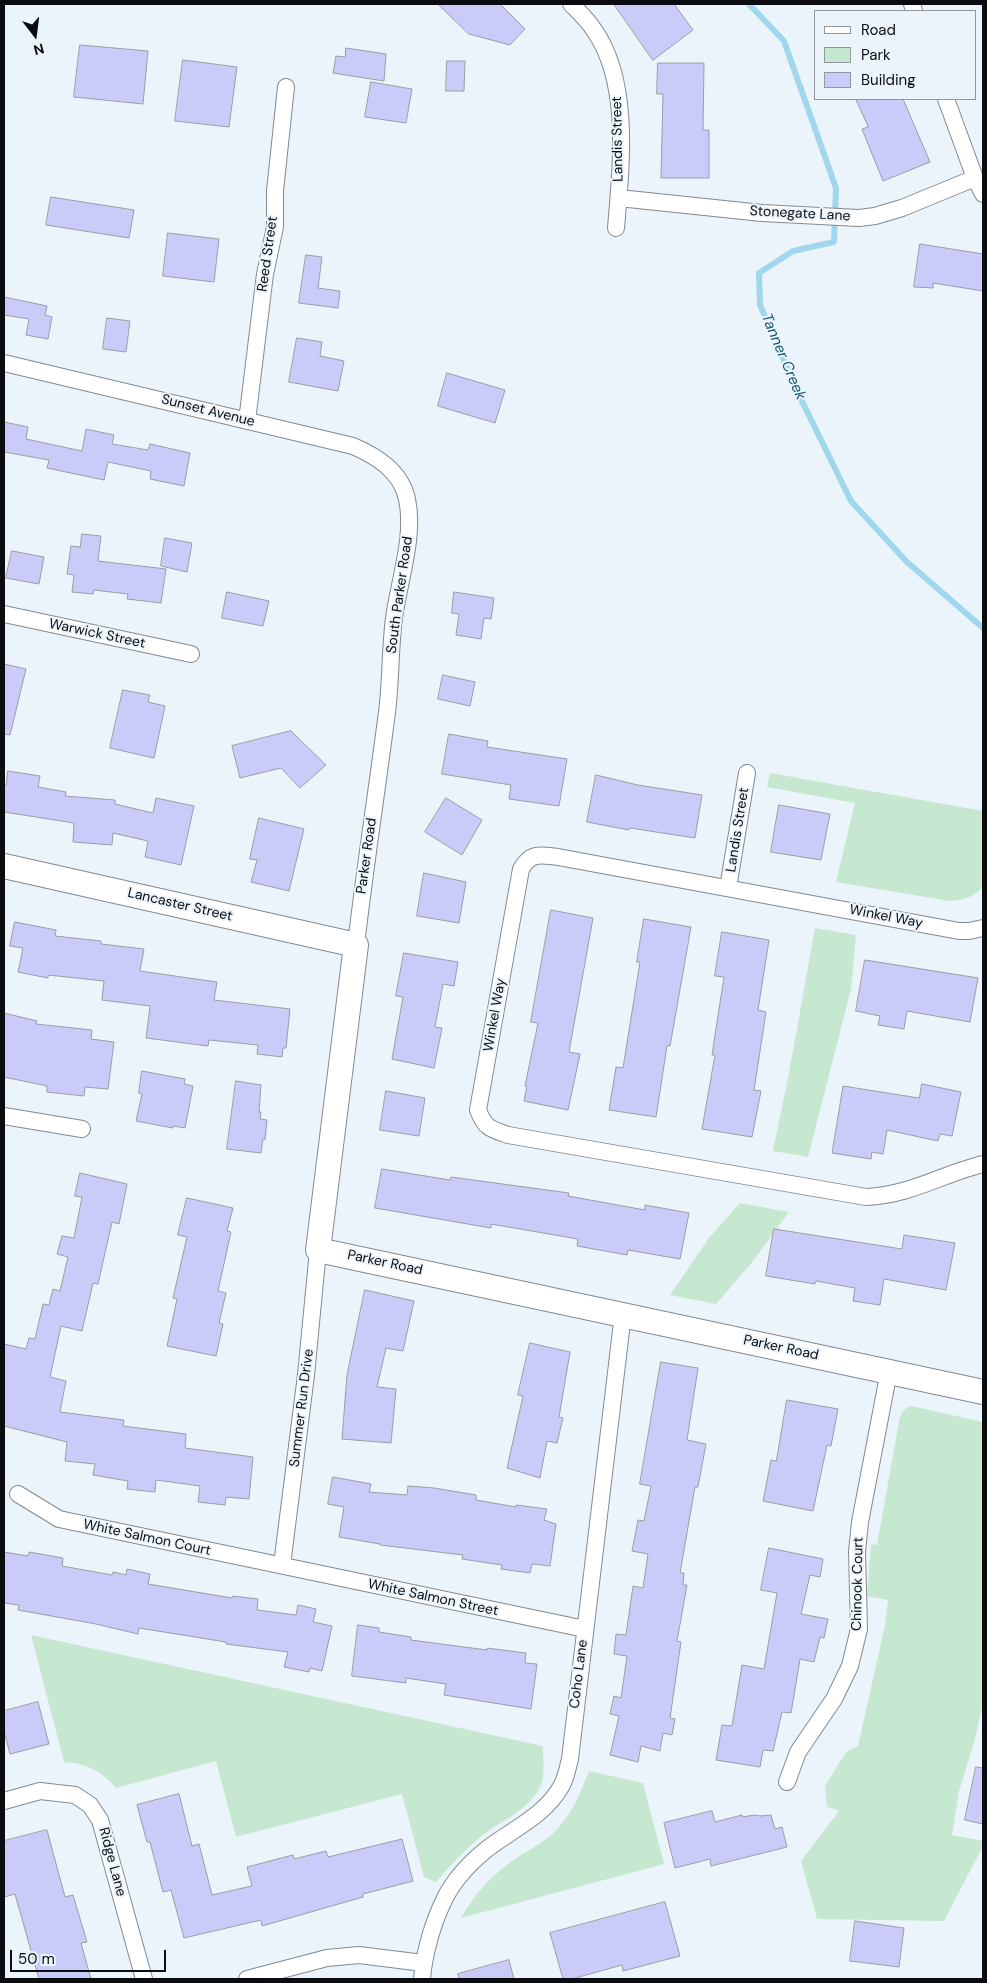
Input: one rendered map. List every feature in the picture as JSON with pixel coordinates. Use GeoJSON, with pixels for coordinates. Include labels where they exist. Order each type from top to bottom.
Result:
{"type":"FeatureCollection","features":[{"type":"Feature","properties":{"kind":"street","name":"Landis Street"},"geometry":{"type":"LineString","coordinates":[[571,4],[594,30],[608,57],[616,83],[620,118],[619,198],[616,228]]}},
{"type":"Feature","properties":{"kind":"street","name":"Reed Street"},"geometry":{"type":"LineString","coordinates":[[247,421],[265,274],[275,227],[275,191],[286,87]]}},
{"type":"Feature","properties":{"kind":"street"},"geometry":{"type":"LineString","coordinates":[[946,100],[975,178],[983,194]]}},
{"type":"Feature","properties":{"kind":"street","name":"Stonegate Lane"},"geometry":{"type":"LineString","coordinates":[[619,198],[809,216],[859,218],[875,216],[902,208],[975,178]]}},
{"type":"Feature","properties":{"kind":"street","name":"Sunset Avenue"},"geometry":{"type":"LineString","coordinates":[[4,363],[352,446],[381,461],[389,467],[401,482]]}},
{"type":"Feature","properties":{"kind":"street","name":"South Parker Road"},"geometry":{"type":"LineString","coordinates":[[388,710],[394,619],[405,558],[409,518],[407,497],[401,482]]}},
{"type":"Feature","properties":{"kind":"street","name":"Warwick Street"},"geometry":{"type":"LineString","coordinates":[[4,614],[191,654]]}},
{"type":"Feature","properties":{"kind":"street","name":"Parker Road"},"geometry":{"type":"LineString","coordinates":[[388,710],[359,920],[318,1250],[983,1392]]}},
{"type":"Feature","properties":{"kind":"street","name":"Landis Street"},"geometry":{"type":"LineString","coordinates":[[728,888],[747,773]]}},
{"type":"Feature","properties":{"kind":"street","name":"Winkel Way"},"geometry":{"type":"LineString","coordinates":[[983,928],[959,931],[558,857],[535,856],[527,859],[521,869],[478,1110],[483,1122],[491,1130],[508,1135],[866,1197],[882,1197],[927,1185],[960,1169],[983,1164]]}},
{"type":"Feature","properties":{"kind":"street","name":"Lancaster Street"},"geometry":{"type":"LineString","coordinates":[[4,866],[356,945]]}},
{"type":"Feature","properties":{"kind":"street"},"geometry":{"type":"LineString","coordinates":[[4,1116],[82,1129]]}},
{"type":"Feature","properties":{"kind":"street","name":"Summer Run Drive"},"geometry":{"type":"LineString","coordinates":[[282,1565],[306,1376],[318,1250]]}},
{"type":"Feature","properties":{"kind":"street","name":"Coho Lane"},"geometry":{"type":"LineString","coordinates":[[423,1971],[444,1899],[465,1870],[488,1849],[517,1830],[551,1802],[563,1783],[570,1759],[623,1314]]}},
{"type":"Feature","properties":{"kind":"street","name":"Chinook Court"},"geometry":{"type":"LineString","coordinates":[[787,1782],[798,1752],[834,1698],[850,1666],[859,1629],[857,1552],[860,1522],[889,1371]]}},
{"type":"Feature","properties":{"kind":"street","name":"White Salmon Court"},"geometry":{"type":"LineString","coordinates":[[18,1494],[59,1519],[282,1565]]}},
{"type":"Feature","properties":{"kind":"street","name":"White Salmon Street"},"geometry":{"type":"LineString","coordinates":[[282,1565],[585,1629]]}},
{"type":"Feature","properties":{"kind":"street","name":"Ridge Lane"},"geometry":{"type":"LineString","coordinates":[[4,1801],[40,1791],[75,1795],[90,1805],[100,1820],[144,1979]]}},
{"type":"Feature","properties":{"kind":"street"},"geometry":{"type":"LineString","coordinates":[[247,1979],[327,1958],[359,1955],[423,1971]]}},
{"type":"Feature","properties":{"kind":"green space"},"geometry":{"type":"Polygon","coordinates":[[[770,773],[983,811],[983,887],[968,897],[950,901],[836,882],[855,803],[767,787],[770,773]]]}},
{"type":"Feature","properties":{"kind":"green space"},"geometry":{"type":"Polygon","coordinates":[[[815,928],[856,935],[851,989],[808,1157],[773,1151],[815,928]]]}},
{"type":"Feature","properties":{"kind":"green space"},"geometry":{"type":"Polygon","coordinates":[[[740,1203],[789,1212],[750,1265],[716,1304],[670,1295],[709,1238],[740,1203]]]}},
{"type":"Feature","properties":{"kind":"green space"},"geometry":{"type":"Polygon","coordinates":[[[911,1406],[983,1422],[983,1704],[973,1746],[959,1791],[952,1835],[983,1841],[983,1846],[944,1921],[817,1919],[801,1861],[839,1811],[827,1807],[825,1786],[846,1752],[858,1746],[885,1625],[888,1600],[867,1596],[871,1544],[877,1545],[900,1416],[905,1409],[911,1406]]]}},
{"type":"Feature","properties":{"kind":"green space"},"geometry":{"type":"Polygon","coordinates":[[[31,1635],[543,1746],[541,1785],[530,1801],[476,1840],[436,1882],[424,1877],[402,1794],[236,1837],[216,1761],[116,1788],[93,1769],[79,1764],[64,1762],[31,1635]]]}},
{"type":"Feature","properties":{"kind":"green space"},"geometry":{"type":"Polygon","coordinates":[[[589,1771],[643,1783],[664,1864],[461,1918],[473,1899],[495,1875],[512,1861],[545,1840],[558,1828],[580,1794],[589,1771]]]}},
{"type":"Feature","properties":{"kind":"building"},"geometry":{"type":"Polygon","coordinates":[[[438,4],[500,4],[525,29],[510,45],[469,34],[438,4]]]}},
{"type":"Feature","properties":{"kind":"building"},"geometry":{"type":"Polygon","coordinates":[[[614,4],[674,4],[693,30],[653,60],[614,4]]]}},
{"type":"Feature","properties":{"kind":"building"},"geometry":{"type":"Polygon","coordinates":[[[80,45],[148,51],[143,104],[74,97],[80,45]]]}},
{"type":"Feature","properties":{"kind":"building"},"geometry":{"type":"Polygon","coordinates":[[[346,48],[386,54],[384,81],[333,73],[336,56],[345,57],[346,48]]]}},
{"type":"Feature","properties":{"kind":"building"},"geometry":{"type":"Polygon","coordinates":[[[183,60],[237,67],[229,127],[175,121],[183,60]]]}},
{"type":"Feature","properties":{"kind":"building"},"geometry":{"type":"Polygon","coordinates":[[[447,61],[465,61],[464,91],[446,91],[447,61]]]}},
{"type":"Feature","properties":{"kind":"building"},"geometry":{"type":"Polygon","coordinates":[[[658,63],[704,63],[703,130],[709,130],[709,178],[661,178],[663,94],[657,94],[658,63]]]}},
{"type":"Feature","properties":{"kind":"building"},"geometry":{"type":"Polygon","coordinates":[[[371,82],[412,89],[406,123],[365,117],[371,82]]]}},
{"type":"Feature","properties":{"kind":"building"},"geometry":{"type":"Polygon","coordinates":[[[856,100],[903,100],[930,162],[883,181],[862,129],[868,127],[856,100]]]}},
{"type":"Feature","properties":{"kind":"building"},"geometry":{"type":"Polygon","coordinates":[[[51,197],[134,210],[129,238],[46,225],[51,197]]]}},
{"type":"Feature","properties":{"kind":"building"},"geometry":{"type":"Polygon","coordinates":[[[168,233],[219,239],[214,282],[163,276],[168,233]]]}},
{"type":"Feature","properties":{"kind":"building"},"geometry":{"type":"Polygon","coordinates":[[[920,244],[983,254],[983,291],[933,283],[933,288],[914,287],[920,244]]]}},
{"type":"Feature","properties":{"kind":"building"},"geometry":{"type":"Polygon","coordinates":[[[306,255],[322,257],[318,288],[340,291],[338,308],[299,303],[306,255]]]}},
{"type":"Feature","properties":{"kind":"building"},"geometry":{"type":"Polygon","coordinates":[[[4,297],[47,306],[45,315],[52,317],[48,339],[26,335],[29,319],[4,315],[4,297]]]}},
{"type":"Feature","properties":{"kind":"building"},"geometry":{"type":"Polygon","coordinates":[[[107,318],[130,321],[126,352],[103,349],[107,318]]]}},
{"type":"Feature","properties":{"kind":"building"},"geometry":{"type":"Polygon","coordinates":[[[297,338],[322,342],[320,356],[344,361],[338,391],[289,382],[297,338]]]}},
{"type":"Feature","properties":{"kind":"building"},"geometry":{"type":"Polygon","coordinates":[[[447,373],[505,390],[495,423],[438,406],[447,373]]]}},
{"type":"Feature","properties":{"kind":"building"},"geometry":{"type":"Polygon","coordinates":[[[4,422],[28,427],[26,439],[82,451],[86,429],[114,435],[112,444],[148,450],[150,444],[190,453],[184,486],[150,479],[151,471],[108,462],[104,480],[47,468],[49,460],[4,452],[4,422]]]}},
{"type":"Feature","properties":{"kind":"building"},"geometry":{"type":"Polygon","coordinates":[[[82,534],[101,536],[98,561],[166,569],[161,603],[127,599],[128,594],[94,590],[93,594],[72,592],[74,575],[67,574],[71,546],[80,547],[82,534]]]}},
{"type":"Feature","properties":{"kind":"building"},"geometry":{"type":"Polygon","coordinates":[[[165,538],[192,543],[187,572],[161,566],[165,538]]]}},
{"type":"Feature","properties":{"kind":"building"},"geometry":{"type":"Polygon","coordinates":[[[12,551],[44,557],[39,584],[6,578],[12,551]]]}},
{"type":"Feature","properties":{"kind":"building"},"geometry":{"type":"Polygon","coordinates":[[[227,592],[269,601],[263,626],[222,618],[227,592]]]}},
{"type":"Feature","properties":{"kind":"building"},"geometry":{"type":"Polygon","coordinates":[[[454,592],[494,598],[491,619],[484,618],[481,639],[456,635],[459,614],[452,613],[454,592]]]}},
{"type":"Feature","properties":{"kind":"building"},"geometry":{"type":"Polygon","coordinates":[[[4,664],[26,669],[10,735],[4,734],[4,664]]]}},
{"type":"Feature","properties":{"kind":"building"},"geometry":{"type":"Polygon","coordinates":[[[443,675],[475,682],[470,706],[438,699],[443,675]]]}},
{"type":"Feature","properties":{"kind":"building"},"geometry":{"type":"Polygon","coordinates":[[[123,690],[150,695],[148,702],[165,706],[154,758],[110,748],[123,690]]]}},
{"type":"Feature","properties":{"kind":"building"},"geometry":{"type":"Polygon","coordinates":[[[291,731],[326,765],[300,788],[281,768],[240,778],[232,746],[291,731]]]}},
{"type":"Feature","properties":{"kind":"building"},"geometry":{"type":"Polygon","coordinates":[[[449,734],[488,741],[487,747],[567,759],[559,806],[509,799],[511,785],[442,774],[449,734]]]}},
{"type":"Feature","properties":{"kind":"building"},"geometry":{"type":"Polygon","coordinates":[[[8,771],[40,776],[38,787],[66,792],[65,796],[115,800],[115,804],[153,813],[156,798],[194,806],[181,865],[145,857],[148,841],[113,833],[112,845],[73,842],[74,823],[4,812],[4,785],[6,785],[8,771]]]}},
{"type":"Feature","properties":{"kind":"building"},"geometry":{"type":"Polygon","coordinates":[[[596,775],[638,785],[702,795],[695,838],[630,828],[629,830],[587,822],[596,775]]]}},
{"type":"Feature","properties":{"kind":"building"},"geometry":{"type":"Polygon","coordinates":[[[446,798],[482,820],[462,855],[425,832],[446,798]]]}},
{"type":"Feature","properties":{"kind":"building"},"geometry":{"type":"Polygon","coordinates":[[[779,805],[830,814],[821,860],[771,852],[779,805]]]}},
{"type":"Feature","properties":{"kind":"building"},"geometry":{"type":"Polygon","coordinates":[[[259,818],[304,829],[289,891],[251,882],[257,860],[250,859],[259,818]]]}},
{"type":"Feature","properties":{"kind":"building"},"geometry":{"type":"Polygon","coordinates":[[[424,873],[466,882],[459,923],[417,916],[424,873]]]}},
{"type":"Feature","properties":{"kind":"building"},"geometry":{"type":"Polygon","coordinates":[[[551,910],[593,918],[569,1052],[580,1054],[568,1110],[524,1101],[527,1086],[525,1086],[538,1023],[531,1022],[551,910]]]}},
{"type":"Feature","properties":{"kind":"building"},"geometry":{"type":"Polygon","coordinates":[[[644,919],[691,927],[670,1046],[667,1046],[656,1117],[609,1110],[616,1067],[623,1068],[640,962],[637,962],[644,919]]]}},
{"type":"Feature","properties":{"kind":"building"},"geometry":{"type":"Polygon","coordinates":[[[15,922],[56,930],[55,936],[101,941],[101,944],[144,949],[140,971],[217,982],[214,1000],[290,1009],[286,1048],[283,1048],[282,1057],[257,1054],[258,1045],[209,1040],[208,1046],[146,1038],[150,1006],[102,1000],[104,981],[48,975],[48,978],[18,972],[23,948],[10,946],[15,922]]]}},
{"type":"Feature","properties":{"kind":"building"},"geometry":{"type":"Polygon","coordinates":[[[722,932],[769,940],[758,1010],[766,1012],[754,1090],[761,1091],[752,1137],[702,1129],[715,1055],[712,1055],[724,977],[715,976],[722,932]]]}},
{"type":"Feature","properties":{"kind":"building"},"geometry":{"type":"Polygon","coordinates":[[[404,953],[458,962],[454,986],[443,984],[435,1027],[442,1028],[434,1068],[392,1059],[403,997],[396,996],[404,953]]]}},
{"type":"Feature","properties":{"kind":"building"},"geometry":{"type":"Polygon","coordinates":[[[865,960],[978,978],[970,1022],[907,1011],[904,1029],[878,1025],[880,1016],[856,1011],[865,960]]]}},
{"type":"Feature","properties":{"kind":"building"},"geometry":{"type":"Polygon","coordinates":[[[4,1013],[37,1021],[36,1024],[92,1030],[91,1039],[114,1042],[108,1089],[85,1087],[84,1096],[47,1092],[47,1086],[4,1077],[4,1013]]]}},
{"type":"Feature","properties":{"kind":"building"},"geometry":{"type":"Polygon","coordinates":[[[142,1071],[185,1079],[184,1084],[193,1086],[185,1128],[173,1126],[173,1128],[136,1121],[142,1094],[139,1093],[142,1071]]]}},
{"type":"Feature","properties":{"kind":"building"},"geometry":{"type":"Polygon","coordinates":[[[236,1081],[261,1085],[260,1119],[267,1120],[265,1140],[263,1139],[261,1153],[227,1149],[236,1081]]]}},
{"type":"Feature","properties":{"kind":"building"},"geometry":{"type":"Polygon","coordinates":[[[922,1084],[961,1092],[952,1136],[940,1134],[938,1141],[887,1130],[883,1154],[872,1152],[871,1159],[832,1153],[843,1086],[919,1098],[922,1084]]]}},
{"type":"Feature","properties":{"kind":"building"},"geometry":{"type":"Polygon","coordinates":[[[386,1091],[425,1098],[419,1136],[380,1130],[386,1091]]]}},
{"type":"Feature","properties":{"kind":"building"},"geometry":{"type":"Polygon","coordinates":[[[382,1169],[450,1180],[451,1177],[569,1193],[568,1196],[645,1210],[645,1205],[689,1213],[680,1259],[628,1250],[627,1255],[577,1246],[578,1239],[491,1224],[491,1228],[375,1208],[382,1169]]]}},
{"type":"Feature","properties":{"kind":"building"},"geometry":{"type":"Polygon","coordinates":[[[80,1173],[127,1184],[119,1224],[112,1222],[98,1284],[93,1283],[82,1331],[61,1326],[50,1377],[66,1381],[60,1412],[124,1420],[123,1426],[186,1434],[185,1448],[253,1457],[249,1499],[226,1497],[225,1505],[198,1502],[200,1486],[156,1480],[155,1492],[127,1489],[128,1481],[93,1475],[95,1464],[65,1461],[67,1442],[4,1426],[4,1344],[26,1349],[29,1338],[35,1339],[43,1304],[49,1305],[53,1289],[60,1291],[68,1257],[57,1254],[62,1236],[74,1238],[82,1197],[75,1196],[80,1173]]]}},
{"type":"Feature","properties":{"kind":"building"},"geometry":{"type":"Polygon","coordinates":[[[187,1198],[233,1208],[227,1231],[231,1232],[218,1291],[226,1293],[219,1323],[223,1324],[216,1356],[167,1346],[177,1299],[173,1298],[187,1237],[178,1235],[187,1198]]]}},
{"type":"Feature","properties":{"kind":"building"},"geometry":{"type":"Polygon","coordinates":[[[774,1229],[902,1249],[904,1235],[955,1243],[946,1290],[884,1279],[880,1305],[853,1301],[855,1288],[816,1281],[815,1284],[766,1276],[774,1229]]]}},
{"type":"Feature","properties":{"kind":"building"},"geometry":{"type":"Polygon","coordinates":[[[365,1290],[414,1301],[403,1351],[386,1348],[377,1387],[396,1389],[391,1443],[342,1439],[347,1375],[365,1290]]]}},
{"type":"Feature","properties":{"kind":"building"},"geometry":{"type":"Polygon","coordinates":[[[530,1343],[570,1352],[559,1417],[563,1418],[557,1443],[547,1441],[540,1478],[507,1468],[523,1396],[518,1395],[530,1343]]]}},
{"type":"Feature","properties":{"kind":"building"},"geometry":{"type":"Polygon","coordinates":[[[661,1362],[698,1368],[687,1440],[706,1444],[698,1487],[695,1487],[680,1573],[684,1573],[683,1585],[687,1585],[677,1641],[681,1642],[670,1718],[675,1719],[672,1735],[663,1733],[660,1751],[641,1746],[638,1762],[610,1755],[619,1716],[610,1714],[614,1696],[621,1698],[627,1656],[614,1654],[616,1634],[626,1635],[633,1586],[643,1588],[648,1554],[632,1551],[638,1520],[644,1521],[651,1486],[640,1484],[661,1362]]]}},
{"type":"Feature","properties":{"kind":"building"},"geometry":{"type":"Polygon","coordinates":[[[787,1400],[838,1409],[831,1446],[827,1445],[813,1511],[763,1501],[771,1460],[776,1461],[787,1400]]]}},
{"type":"Feature","properties":{"kind":"building"},"geometry":{"type":"Polygon","coordinates":[[[333,1477],[371,1484],[369,1492],[407,1495],[408,1486],[434,1488],[476,1495],[476,1500],[516,1507],[516,1505],[547,1509],[544,1520],[556,1524],[550,1566],[532,1564],[530,1573],[501,1569],[502,1565],[462,1559],[463,1555],[380,1545],[339,1537],[344,1507],[328,1504],[333,1477]]]}},
{"type":"Feature","properties":{"kind":"building"},"geometry":{"type":"Polygon","coordinates":[[[769,1548],[823,1559],[820,1577],[810,1575],[801,1614],[828,1619],[824,1638],[820,1637],[814,1662],[800,1659],[791,1713],[782,1712],[773,1751],[763,1750],[760,1767],[716,1760],[722,1725],[732,1726],[742,1665],[764,1669],[777,1593],[761,1590],[769,1548]]]}},
{"type":"Feature","properties":{"kind":"building"},"geometry":{"type":"Polygon","coordinates":[[[4,1552],[28,1556],[29,1552],[63,1558],[62,1566],[112,1575],[113,1572],[126,1575],[127,1569],[150,1574],[148,1584],[232,1598],[233,1596],[258,1599],[257,1610],[296,1615],[298,1605],[316,1609],[313,1622],[332,1626],[322,1671],[310,1668],[309,1672],[284,1667],[288,1652],[226,1644],[226,1642],[139,1628],[138,1634],[96,1624],[18,1610],[19,1605],[4,1603],[4,1552]]]}},
{"type":"Feature","properties":{"kind":"building"},"geometry":{"type":"Polygon","coordinates":[[[358,1625],[379,1628],[379,1632],[411,1637],[411,1640],[526,1653],[525,1663],[537,1664],[531,1709],[444,1695],[446,1684],[406,1678],[406,1683],[352,1676],[358,1625]]]}},
{"type":"Feature","properties":{"kind":"building"},"geometry":{"type":"Polygon","coordinates":[[[38,1702],[49,1744],[10,1754],[4,1731],[4,1711],[38,1702]]]}},
{"type":"Feature","properties":{"kind":"building"},"geometry":{"type":"Polygon","coordinates":[[[976,1767],[983,1768],[983,1824],[965,1820],[976,1767]]]}},
{"type":"Feature","properties":{"kind":"building"},"geometry":{"type":"Polygon","coordinates":[[[179,1794],[192,1846],[199,1844],[212,1895],[252,1886],[247,1867],[293,1855],[294,1859],[326,1851],[328,1857],[402,1839],[413,1881],[363,1894],[363,1897],[262,1926],[261,1920],[184,1938],[171,1890],[163,1892],[150,1842],[147,1842],[137,1805],[179,1794]]]}},
{"type":"Feature","properties":{"kind":"building"},"geometry":{"type":"Polygon","coordinates":[[[712,1811],[715,1822],[742,1815],[743,1817],[771,1815],[775,1829],[782,1827],[787,1847],[711,1866],[710,1859],[675,1868],[664,1823],[712,1811]]]}},
{"type":"Feature","properties":{"kind":"building"},"geometry":{"type":"Polygon","coordinates":[[[47,1830],[65,1897],[73,1895],[87,1942],[81,1943],[91,1979],[39,1979],[15,1894],[4,1897],[4,1841],[47,1830]]]}},
{"type":"Feature","properties":{"kind":"building"},"geometry":{"type":"Polygon","coordinates":[[[665,1902],[680,1956],[623,1971],[622,1965],[572,1979],[563,1979],[550,1933],[665,1902]]]}},
{"type":"Feature","properties":{"kind":"building"},"geometry":{"type":"Polygon","coordinates":[[[855,1921],[904,1928],[899,1967],[850,1961],[855,1921]]]}},
{"type":"Feature","properties":{"kind":"building"},"geometry":{"type":"Polygon","coordinates":[[[509,1960],[514,1979],[459,1979],[458,1974],[509,1960]]]}},
{"type":"Feature","properties":{"kind":"waterway","name":"Tanner Creek"},"geometry":{"type":"LineString","coordinates":[[749,4],[784,41],[836,188],[834,242],[793,251],[759,273],[760,305],[796,389],[851,501],[907,562],[983,628]]}}]}
